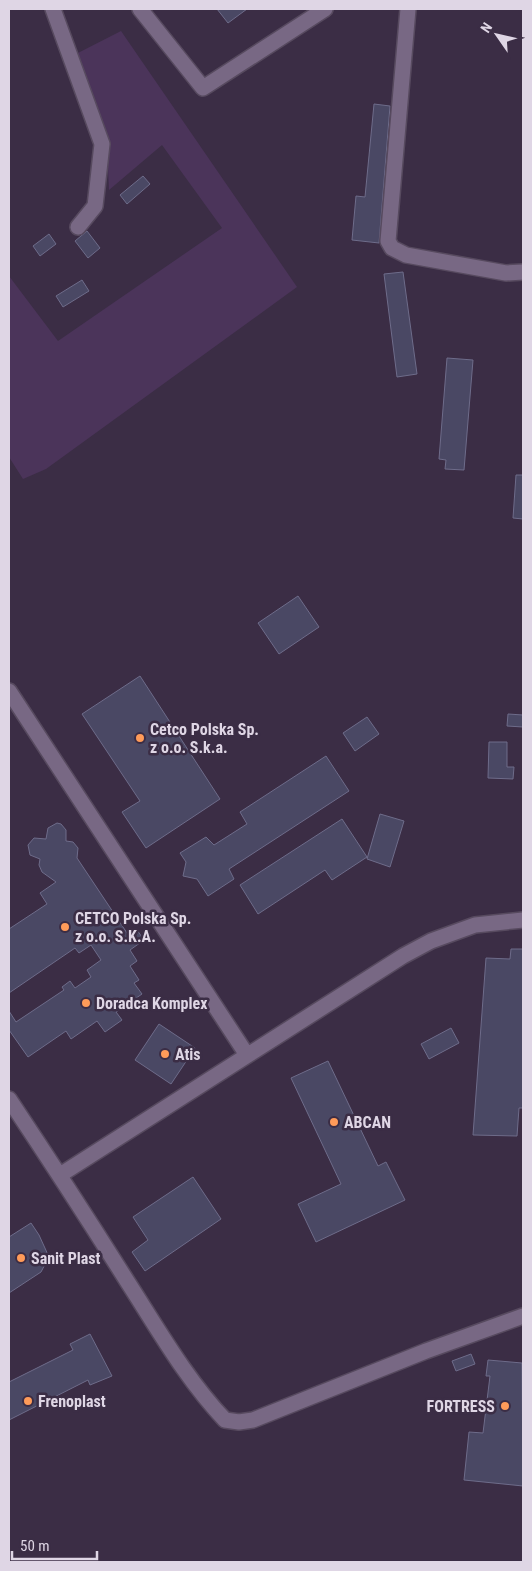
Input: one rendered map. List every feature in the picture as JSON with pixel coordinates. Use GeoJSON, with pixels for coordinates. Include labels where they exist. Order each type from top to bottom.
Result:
{"type":"FeatureCollection","features":[{"type":"Feature","properties":{"kind":"street"},"geometry":{"type":"LineString","coordinates":[[53,9],[102,144],[95,206],[78,227]]}},
{"type":"Feature","properties":{"kind":"street"},"geometry":{"type":"LineString","coordinates":[[140,9],[203,88],[325,9]]}},
{"type":"Feature","properties":{"kind":"street"},"geometry":{"type":"LineString","coordinates":[[408,9],[388,241],[392,248],[406,255],[506,273],[523,272]]}},
{"type":"Feature","properties":{"kind":"street"},"geometry":{"type":"LineString","coordinates":[[9,691],[247,1055]]}},
{"type":"Feature","properties":{"kind":"street"},"geometry":{"type":"LineString","coordinates":[[60,1174],[403,956],[432,941],[474,925],[523,920]]}},
{"type":"Feature","properties":{"kind":"street"},"geometry":{"type":"LineString","coordinates":[[9,1099],[60,1174],[181,1366],[210,1404],[225,1420],[239,1422],[253,1420],[426,1351],[523,1316]]}},
{"type":"Feature","properties":{"kind":"shaded area"},"geometry":{"type":"Polygon","coordinates":[[[121,31],[297,287],[46,469],[23,479],[9,457],[9,276],[58,341],[222,228],[162,145],[109,190],[107,146],[74,55],[121,31]]]}},
{"type":"Feature","properties":{"kind":"building"},"geometry":{"type":"Polygon","coordinates":[[[217,9],[247,9],[228,23],[217,9]]]}},
{"type":"Feature","properties":{"kind":"building"},"geometry":{"type":"Polygon","coordinates":[[[374,104],[390,106],[379,243],[352,240],[356,196],[365,197],[374,104]]]}},
{"type":"Feature","properties":{"kind":"building"},"geometry":{"type":"Polygon","coordinates":[[[143,176],[150,184],[127,204],[120,195],[143,176]]]}},
{"type":"Feature","properties":{"kind":"building"},"geometry":{"type":"Polygon","coordinates":[[[87,231],[100,248],[88,258],[75,241],[87,231]]]}},
{"type":"Feature","properties":{"kind":"building"},"geometry":{"type":"Polygon","coordinates":[[[49,234],[56,244],[40,256],[33,246],[49,234]]]}},
{"type":"Feature","properties":{"kind":"building"},"geometry":{"type":"Polygon","coordinates":[[[403,272],[417,374],[397,377],[384,274],[403,272]]]}},
{"type":"Feature","properties":{"kind":"building"},"geometry":{"type":"Polygon","coordinates":[[[82,280],[89,291],[63,307],[56,296],[82,280]]]}},
{"type":"Feature","properties":{"kind":"building"},"geometry":{"type":"Polygon","coordinates":[[[447,358],[473,360],[464,470],[445,469],[446,460],[439,459],[447,358]]]}},
{"type":"Feature","properties":{"kind":"building"},"geometry":{"type":"Polygon","coordinates":[[[516,475],[523,475],[523,519],[513,518],[516,475]]]}},
{"type":"Feature","properties":{"kind":"building"},"geometry":{"type":"Polygon","coordinates":[[[298,596],[319,627],[279,654],[258,623],[298,596]]]}},
{"type":"Feature","properties":{"kind":"building","name":"Cetco Polska Sp. z o.o. S.k.a."},"geometry":{"type":"Polygon","coordinates":[[[140,676],[220,799],[146,848],[122,812],[140,801],[82,714],[140,676]]]}},
{"type":"Feature","properties":{"kind":"building"},"geometry":{"type":"Polygon","coordinates":[[[508,714],[523,715],[523,727],[507,726],[508,714]]]}},
{"type":"Feature","properties":{"kind":"building"},"geometry":{"type":"Polygon","coordinates":[[[367,717],[379,734],[355,751],[343,733],[367,717]]]}},
{"type":"Feature","properties":{"kind":"building"},"geometry":{"type":"Polygon","coordinates":[[[489,742],[507,742],[507,767],[514,767],[513,779],[488,778],[489,742]]]}},
{"type":"Feature","properties":{"kind":"building","name":"Cetco Polska Sp. z o.o. S.k.a."},"geometry":{"type":"Polygon","coordinates":[[[326,756],[349,791],[229,869],[234,879],[208,896],[197,879],[183,876],[186,862],[180,853],[206,837],[214,845],[247,824],[240,812],[326,756]]]}},
{"type":"Feature","properties":{"kind":"building"},"geometry":{"type":"Polygon","coordinates":[[[380,814],[404,821],[390,867],[367,859],[380,814]]]}},
{"type":"Feature","properties":{"kind":"building"},"geometry":{"type":"Polygon","coordinates":[[[342,819],[367,857],[332,880],[325,870],[258,914],[240,885],[342,819]]]}},
{"type":"Feature","properties":{"kind":"building"},"geometry":{"type":"Polygon","coordinates":[[[57,823],[61,824],[66,830],[66,841],[73,842],[78,848],[77,858],[129,936],[137,930],[144,940],[130,950],[137,961],[130,966],[139,980],[134,983],[142,994],[116,1012],[122,1020],[105,1032],[97,1021],[71,1039],[66,1031],[28,1057],[9,1030],[9,1011],[16,1022],[64,990],[62,987],[70,981],[75,988],[91,977],[87,970],[101,960],[91,945],[79,953],[75,948],[9,993],[9,929],[47,904],[40,893],[56,882],[42,872],[39,865],[40,859],[30,855],[28,845],[34,838],[46,839],[48,828],[57,823]]]}},
{"type":"Feature","properties":{"kind":"building"},"geometry":{"type":"Polygon","coordinates":[[[511,949],[523,949],[523,1108],[519,1108],[517,1136],[473,1135],[486,958],[510,959],[511,949]]]}},
{"type":"Feature","properties":{"kind":"building","name":"Atis"},"geometry":{"type":"Polygon","coordinates":[[[159,1024],[195,1048],[171,1084],[135,1060],[159,1024]]]}},
{"type":"Feature","properties":{"kind":"building"},"geometry":{"type":"Polygon","coordinates":[[[451,1028],[459,1043],[429,1059],[421,1044],[451,1028]]]}},
{"type":"Feature","properties":{"kind":"building"},"geometry":{"type":"Polygon","coordinates":[[[328,1061],[378,1166],[386,1162],[405,1200],[316,1242],[298,1204],[341,1184],[291,1078],[328,1061]]]}},
{"type":"Feature","properties":{"kind":"building"},"geometry":{"type":"Polygon","coordinates":[[[193,1177],[221,1219],[145,1271],[132,1252],[148,1240],[133,1217],[193,1177]]]}},
{"type":"Feature","properties":{"kind":"building","name":"Sanit Plast"},"geometry":{"type":"Polygon","coordinates":[[[31,1223],[49,1257],[41,1272],[9,1293],[9,1237],[31,1223]]]}},
{"type":"Feature","properties":{"kind":"building","name":"Frenoplast"},"geometry":{"type":"Polygon","coordinates":[[[90,1334],[112,1376],[90,1385],[88,1380],[9,1420],[9,1382],[73,1350],[70,1344],[90,1334]]]}},
{"type":"Feature","properties":{"kind":"building"},"geometry":{"type":"Polygon","coordinates":[[[471,1354],[475,1364],[456,1371],[452,1361],[471,1354]]]}},
{"type":"Feature","properties":{"kind":"building"},"geometry":{"type":"Polygon","coordinates":[[[488,1360],[522,1363],[523,1486],[464,1480],[469,1432],[483,1433],[490,1376],[486,1376],[488,1360]]]}},
{"type":"Feature","properties":{"kind":"place","name":"Cetco Polska Sp. z o.o. S.k.a."},"geometry":{"type":"Point","coordinates":[140,738]}},
{"type":"Feature","properties":{"kind":"place","name":"CETCO Polska Sp. z o.o. S.K.A."},"geometry":{"type":"Point","coordinates":[65,927]}},
{"type":"Feature","properties":{"kind":"place","name":"Doradca Komplex"},"geometry":{"type":"Point","coordinates":[86,1003]}},
{"type":"Feature","properties":{"kind":"place","name":"Atis"},"geometry":{"type":"Point","coordinates":[165,1054]}},
{"type":"Feature","properties":{"kind":"place","name":"ABCAN"},"geometry":{"type":"Point","coordinates":[334,1122]}},
{"type":"Feature","properties":{"kind":"place","name":"Sanit Plast"},"geometry":{"type":"Point","coordinates":[21,1258]}},
{"type":"Feature","properties":{"kind":"place","name":"Frenoplast"},"geometry":{"type":"Point","coordinates":[28,1401]}},
{"type":"Feature","properties":{"kind":"place","name":"FORTRESS"},"geometry":{"type":"Point","coordinates":[505,1406]}}]}
